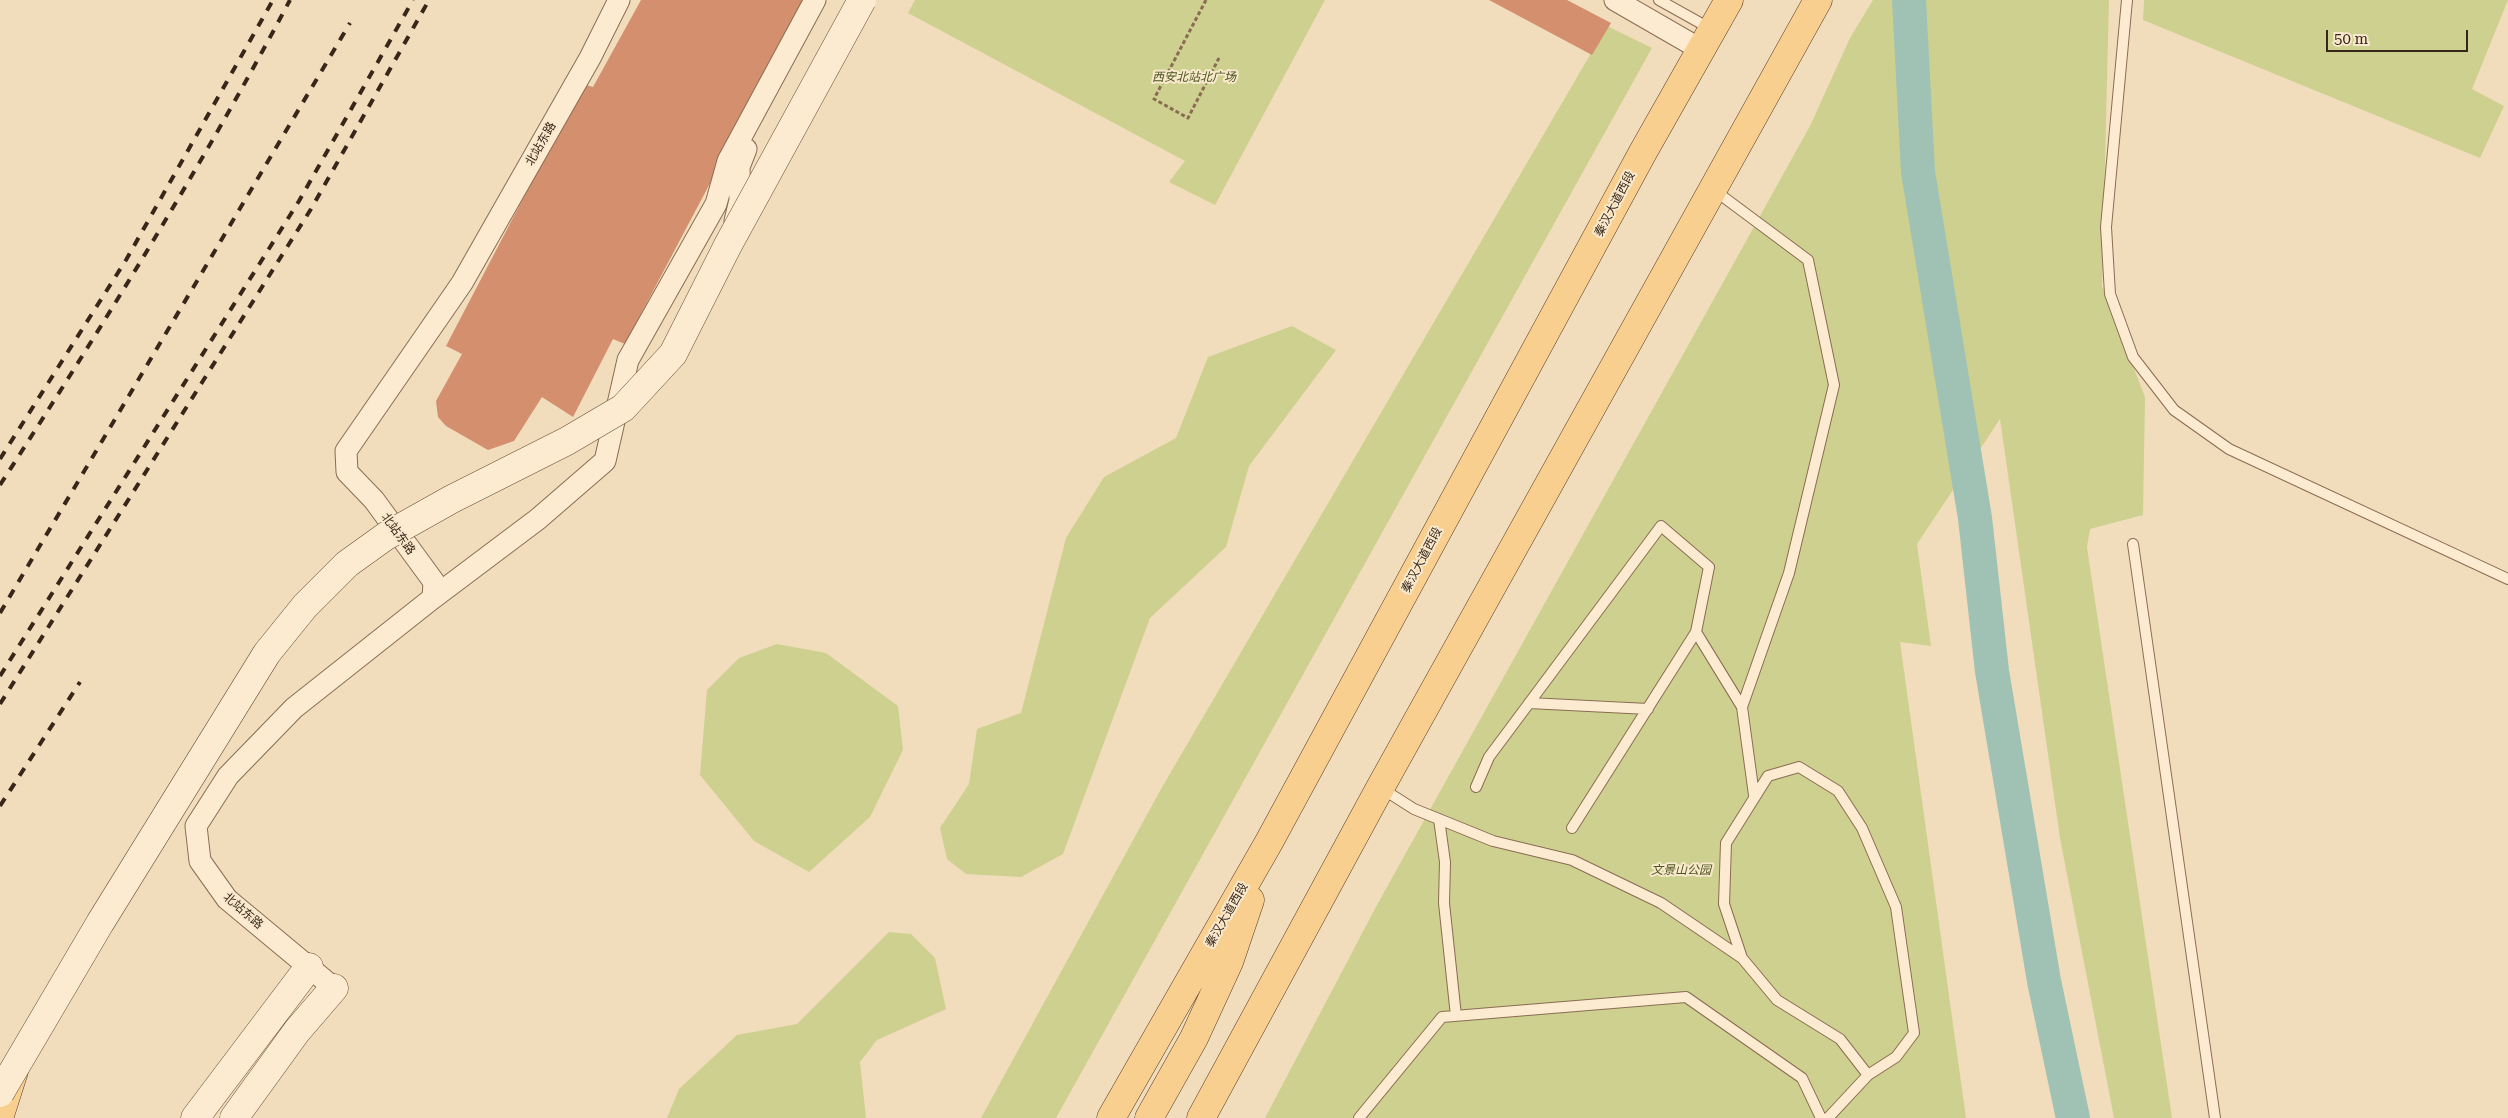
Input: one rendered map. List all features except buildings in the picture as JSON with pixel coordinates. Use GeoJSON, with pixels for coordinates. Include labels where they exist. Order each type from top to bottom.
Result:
{"type":"FeatureCollection","features":[{"type":"Feature","properties":{"kind":"main road"},"geometry":{"type":"LineString","coordinates":[[0,1093],[100,923],[268,653],[305,606],[347,564],[386,536],[452,499],[567,442],[623,408],[673,354],[728,245],[862,0]]}},
{"type":"Feature","properties":{"kind":"main road","name":"秦汉大道西段"},"geometry":{"type":"LineString","coordinates":[[1111,1118],[1270,842],[1706,39],[1729,0]]}},
{"type":"Feature","properties":{"kind":"main road"},"geometry":{"type":"LineString","coordinates":[[1201,1118],[1380,788],[1818,0]]}},
{"type":"Feature","properties":{"kind":"main road"},"geometry":{"type":"LineString","coordinates":[[1149,1118],[1194,1038],[1229,962],[1270,842]]}},
{"type":"Feature","properties":{"kind":"main road"},"geometry":{"type":"LineString","coordinates":[[195,1118],[309,967]]}},
{"type":"Feature","properties":{"kind":"main road"},"geometry":{"type":"LineString","coordinates":[[234,1118],[297,1031],[334,988]]}},
{"type":"Feature","properties":{"kind":"main road"},"geometry":{"type":"LineString","coordinates":[[0,1115],[15,1068]]}},
{"type":"Feature","properties":{"kind":"street","name":"北站东路"},"geometry":{"type":"LineString","coordinates":[[334,988],[227,899],[200,861],[196,826],[228,776],[294,708],[433,598],[434,582],[374,500],[347,472],[346,451],[462,283],[590,58],[619,0]]}},
{"type":"Feature","properties":{"kind":"street"},"geometry":{"type":"LineString","coordinates":[[433,598],[538,519],[605,461],[628,360],[716,204],[728,161],[817,0]]}},
{"type":"Feature","properties":{"kind":"street"},"geometry":{"type":"LineString","coordinates":[[728,245],[740,200],[739,167],[761,112],[817,0]]}},
{"type":"Feature","properties":{"kind":"street"},"geometry":{"type":"LineString","coordinates":[[1615,0],[1706,39]]}},
{"type":"Feature","properties":{"kind":"lane"},"geometry":{"type":"LineString","coordinates":[[1659,0],[1706,39]]}},
{"type":"Feature","properties":{"kind":"lane"},"geometry":{"type":"LineString","coordinates":[[2127,0],[2106,226],[2110,294],[2133,357],[2174,410],[2229,449],[2508,579]]}},
{"type":"Feature","properties":{"kind":"lane"},"geometry":{"type":"LineString","coordinates":[[1713,189],[1808,260],[1834,385],[1790,573],[1742,707]]}},
{"type":"Feature","properties":{"kind":"lane"},"geometry":{"type":"LineString","coordinates":[[1476,787],[1489,757],[1661,526],[1709,567],[1696,632],[1572,828]]}},
{"type":"Feature","properties":{"kind":"lane"},"geometry":{"type":"LineString","coordinates":[[2133,544],[2215,1118]]}},
{"type":"Feature","properties":{"kind":"lane"},"geometry":{"type":"LineString","coordinates":[[1696,632],[1742,707],[1754,795]]}},
{"type":"Feature","properties":{"kind":"lane"},"geometry":{"type":"LineString","coordinates":[[1530,703],[1648,708]]}},
{"type":"Feature","properties":{"kind":"lane"},"geometry":{"type":"LineString","coordinates":[[1742,958],[1724,904],[1726,843],[1754,795],[1768,776],[1799,767],[1838,791],[1862,828],[1896,907],[1914,1032],[1896,1057],[1868,1075],[1828,1118]]}},
{"type":"Feature","properties":{"kind":"lane"},"geometry":{"type":"LineString","coordinates":[[1380,788],[1414,809],[1493,841],[1572,860],[1661,903],[1742,958],[1777,1000],[1840,1039],[1868,1075]]}},
{"type":"Feature","properties":{"kind":"lane"},"geometry":{"type":"LineString","coordinates":[[1439,819],[1445,862],[1444,903],[1456,1016]]}},
{"type":"Feature","properties":{"kind":"lane"},"geometry":{"type":"LineString","coordinates":[[1359,1118],[1442,1017],[1686,997],[1802,1078],[1821,1118]]}},
{"type":"Feature","properties":{"kind":"path"},"geometry":{"type":"LineString","coordinates":[[1206,0],[1154,99],[1188,118],[1219,58]]}},
{"type":"Feature","properties":{"kind":"green space","name":"西安北站北广场"},"geometry":{"type":"Polygon","coordinates":[[[915,0],[1325,0],[1215,205],[1169,182],[1185,161],[908,13],[915,0]]]}},
{"type":"Feature","properties":{"kind":"green space","name":"文景山公园"},"geometry":{"type":"Polygon","coordinates":[[[1873,0],[2109,0],[2102,286],[2145,397],[2143,515],[2090,529],[2087,547],[2172,1118],[2114,1118],[2060,838],[2000,419],[1917,544],[1931,646],[1900,642],[1966,1118],[1265,1118],[1377,905],[1810,126],[1850,38],[1873,0]]]}},
{"type":"Feature","properties":{"kind":"green space"},"geometry":{"type":"Polygon","coordinates":[[[2144,0],[2508,0],[2472,89],[2504,106],[2480,158],[2143,20],[2144,0]]]}},
{"type":"Feature","properties":{"kind":"green space"},"geometry":{"type":"Polygon","coordinates":[[[1607,26],[1652,48],[1056,1118],[981,1118],[1161,789],[1607,26]]]}},
{"type":"Feature","properties":{"kind":"green space"},"geometry":{"type":"Polygon","coordinates":[[[1292,326],[1336,350],[1249,466],[1226,547],[1150,618],[1063,854],[1021,877],[966,874],[947,859],[940,828],[969,784],[977,729],[1021,713],[1066,538],[1104,477],[1176,438],[1208,357],[1292,326]]]}},
{"type":"Feature","properties":{"kind":"green space"},"geometry":{"type":"Polygon","coordinates":[[[777,644],[826,653],[898,706],[903,750],[870,817],[809,872],[754,841],[700,775],[707,690],[739,658],[777,644]]]}},
{"type":"Feature","properties":{"kind":"green space"},"geometry":{"type":"Polygon","coordinates":[[[889,932],[911,934],[935,958],[946,1009],[877,1040],[860,1062],[866,1118],[667,1118],[679,1089],[737,1035],[797,1024],[889,932]]]}},
{"type":"Feature","properties":{"kind":"waterway"},"geometry":{"type":"LineString","coordinates":[[1909,0],[1918,172],[1975,518],[1992,671],[2044,981],[2073,1118]]}},
{"type":"Feature","properties":{"kind":"railway"},"geometry":{"type":"LineString","coordinates":[[0,459],[126,260],[273,0]]}},
{"type":"Feature","properties":{"kind":"railway"},"geometry":{"type":"LineString","coordinates":[[0,485],[150,246],[222,124],[290,0]]}},
{"type":"Feature","properties":{"kind":"railway"},"geometry":{"type":"LineString","coordinates":[[0,676],[299,201],[413,0]]}},
{"type":"Feature","properties":{"kind":"railway"},"geometry":{"type":"LineString","coordinates":[[0,704],[311,209],[429,0]]}},
{"type":"Feature","properties":{"kind":"railway"},"geometry":{"type":"LineString","coordinates":[[0,613],[350,23]]}},
{"type":"Feature","properties":{"kind":"railway"},"geometry":{"type":"LineString","coordinates":[[0,806],[80,682]]}}]}
